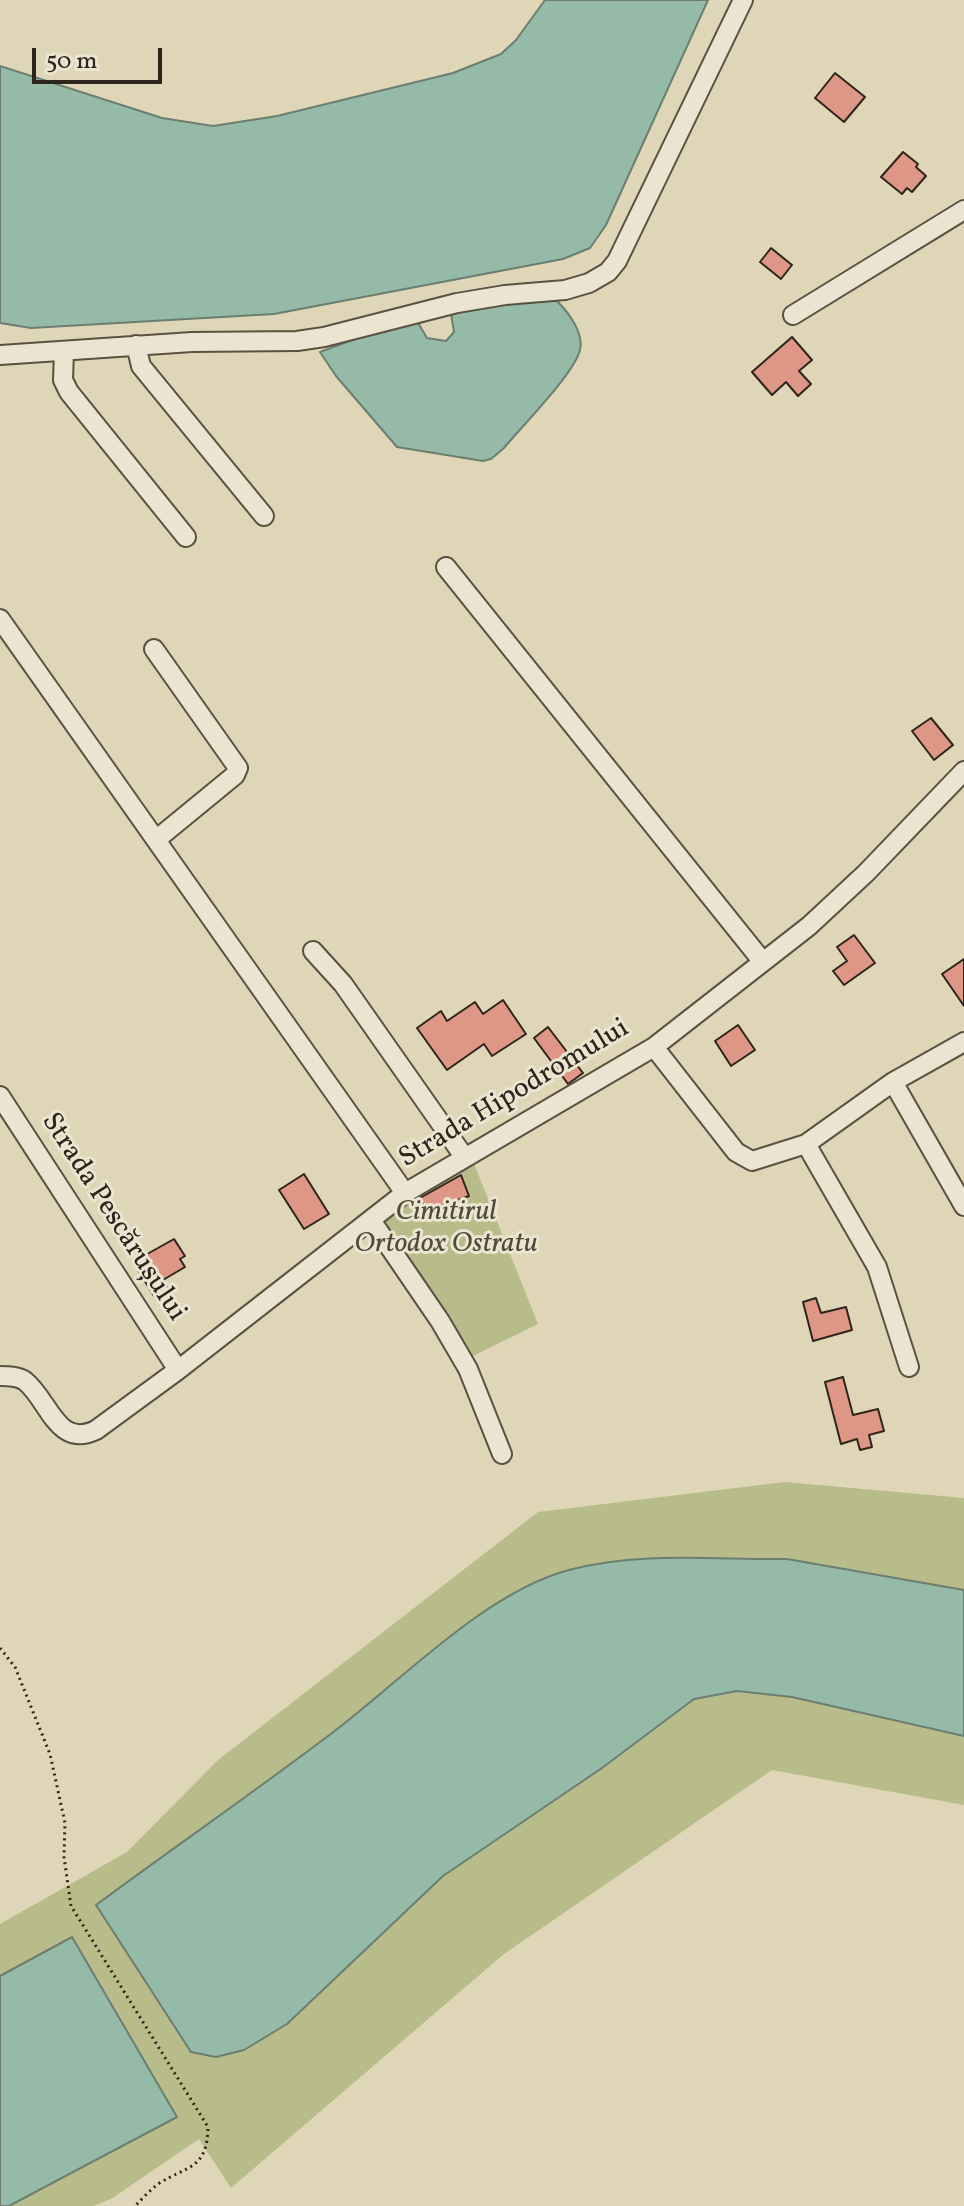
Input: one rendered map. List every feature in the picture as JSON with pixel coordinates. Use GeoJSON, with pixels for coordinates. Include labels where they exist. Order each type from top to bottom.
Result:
{"type":"FeatureCollection","features":[{"type":"Feature","properties":{"kind":"street"},"geometry":{"type":"LineString","coordinates":[[0,355],[192,342],[297,341],[457,303],[565,290],[589,283],[608,272],[617,261],[743,0]]}},
{"type":"Feature","properties":{"kind":"street"},"geometry":{"type":"LineString","coordinates":[[793,315],[964,210]]}},
{"type":"Feature","properties":{"kind":"street"},"geometry":{"type":"LineString","coordinates":[[136,345],[141,366],[264,516]]}},
{"type":"Feature","properties":{"kind":"street"},"geometry":{"type":"LineString","coordinates":[[64,351],[63,380],[69,392],[186,537]]}},
{"type":"Feature","properties":{"kind":"street"},"geometry":{"type":"LineString","coordinates":[[446,567],[763,962]]}},
{"type":"Feature","properties":{"kind":"street"},"geometry":{"type":"LineString","coordinates":[[0,619],[405,1193]]}},
{"type":"Feature","properties":{"kind":"street"},"geometry":{"type":"LineString","coordinates":[[154,649],[238,768],[235,775],[157,839]]}},
{"type":"Feature","properties":{"kind":"street","name":"Strada Hipodromului"},"geometry":{"type":"LineString","coordinates":[[0,1376],[12,1376],[24,1381],[60,1425],[72,1434],[86,1435],[178,1370],[405,1193],[654,1047],[809,926],[866,873],[964,771]]}},
{"type":"Feature","properties":{"kind":"street"},"geometry":{"type":"LineString","coordinates":[[313,951],[343,984],[465,1158]]}},
{"type":"Feature","properties":{"kind":"street"},"geometry":{"type":"LineString","coordinates":[[654,1047],[736,1152],[752,1161],[806,1144],[893,1082],[964,1042]]}},
{"type":"Feature","properties":{"kind":"street"},"geometry":{"type":"LineString","coordinates":[[893,1082],[964,1206]]}},
{"type":"Feature","properties":{"kind":"street","name":"Strada Pescărușului"},"geometry":{"type":"LineString","coordinates":[[0,1096],[178,1370]]}},
{"type":"Feature","properties":{"kind":"street"},"geometry":{"type":"LineString","coordinates":[[806,1144],[877,1267],[909,1367]]}},
{"type":"Feature","properties":{"kind":"street"},"geometry":{"type":"LineString","coordinates":[[371,1220],[440,1321],[468,1369],[502,1454]]}},
{"type":"Feature","properties":{"kind":"path"},"geometry":{"type":"LineString","coordinates":[[0,1648],[15,1667],[50,1754],[65,1823],[64,1857],[71,1906],[208,2127],[208,2147],[192,2168],[157,2185],[135,2206]]}},
{"type":"Feature","properties":{"kind":"green space","name":"Cimitirul Ortodox Ostratu"},"geometry":{"type":"Polygon","coordinates":[[[471,1156],[538,1324],[471,1357],[382,1222],[412,1193],[471,1156]]]}},
{"type":"Feature","properties":{"kind":"green space"},"geometry":{"type":"Polygon","coordinates":[[[785,1482],[964,1498],[964,1805],[772,1770],[504,1954],[231,2188],[199,2139],[111,2199],[93,2206],[0,2206],[0,1924],[127,1852],[218,1760],[538,1512],[785,1482]]]}},
{"type":"Feature","properties":{"kind":"shaded area"},"geometry":{"type":"Polygon","coordinates":[[[545,0],[708,0],[606,225],[590,248],[563,259],[274,314],[31,328],[0,323],[0,66],[162,118],[213,126],[277,116],[453,73],[501,54],[516,40],[545,0]]]}},
{"type":"Feature","properties":{"kind":"shaded area"},"geometry":{"type":"Polygon","coordinates":[[[535,300],[557,301],[562,306],[578,330],[580,350],[558,386],[534,414],[504,448],[491,459],[483,461],[397,447],[336,376],[320,352],[389,326],[417,321],[427,338],[446,341],[454,332],[451,314],[535,300]]]}},
{"type":"Feature","properties":{"kind":"shaded area"},"geometry":{"type":"Polygon","coordinates":[[[787,1559],[964,1590],[964,1736],[792,1697],[737,1691],[694,1699],[602,1768],[443,1876],[287,2024],[244,2050],[216,2057],[191,2052],[96,1905],[336,1730],[477,1617],[538,1581],[569,1570],[623,1560],[787,1559]]]}},
{"type":"Feature","properties":{"kind":"shaded area"},"geometry":{"type":"Polygon","coordinates":[[[72,1937],[177,2117],[9,2206],[0,2206],[0,1976],[72,1937]]]}},
{"type":"Feature","properties":{"kind":"building"},"geometry":{"type":"Polygon","coordinates":[[[835,73],[865,97],[844,122],[815,98],[835,73]]]}},
{"type":"Feature","properties":{"kind":"building"},"geometry":{"type":"Polygon","coordinates":[[[903,152],[918,164],[916,167],[926,176],[912,192],[907,188],[902,194],[881,177],[903,152]]]}},
{"type":"Feature","properties":{"kind":"building"},"geometry":{"type":"Polygon","coordinates":[[[771,248],[792,265],[781,279],[760,262],[771,248]]]}},
{"type":"Feature","properties":{"kind":"building"},"geometry":{"type":"Polygon","coordinates":[[[792,337],[812,360],[799,371],[811,384],[798,396],[786,382],[772,395],[752,372],[792,337]]]}},
{"type":"Feature","properties":{"kind":"building"},"geometry":{"type":"Polygon","coordinates":[[[931,718],[953,745],[934,760],[912,731],[931,718]]]}},
{"type":"Feature","properties":{"kind":"building"},"geometry":{"type":"Polygon","coordinates":[[[854,935],[875,963],[844,985],[833,971],[847,961],[837,947],[854,935]]]}},
{"type":"Feature","properties":{"kind":"building"},"geometry":{"type":"Polygon","coordinates":[[[964,959],[964,1006],[942,974],[964,959]]]}},
{"type":"Feature","properties":{"kind":"building"},"geometry":{"type":"Polygon","coordinates":[[[503,1000],[526,1034],[492,1056],[484,1044],[447,1070],[417,1028],[441,1011],[447,1021],[475,1002],[483,1014],[503,1000]]]}},
{"type":"Feature","properties":{"kind":"building"},"geometry":{"type":"Polygon","coordinates":[[[738,1025],[755,1050],[731,1066],[715,1041],[738,1025]]]}},
{"type":"Feature","properties":{"kind":"building"},"geometry":{"type":"Polygon","coordinates":[[[548,1027],[583,1073],[568,1084],[534,1038],[548,1027]]]}},
{"type":"Feature","properties":{"kind":"building"},"geometry":{"type":"Polygon","coordinates":[[[304,1174],[329,1214],[304,1229],[279,1190],[304,1174]]]}},
{"type":"Feature","properties":{"kind":"building"},"geometry":{"type":"Polygon","coordinates":[[[461,1175],[469,1196],[435,1208],[424,1207],[420,1198],[461,1175]]]}},
{"type":"Feature","properties":{"kind":"building"},"geometry":{"type":"Polygon","coordinates":[[[174,1239],[185,1256],[180,1259],[185,1267],[163,1280],[168,1288],[154,1296],[133,1262],[174,1239]]]}},
{"type":"Feature","properties":{"kind":"building"},"geometry":{"type":"Polygon","coordinates":[[[816,1298],[821,1313],[846,1307],[852,1330],[813,1341],[803,1302],[816,1298]]]}},
{"type":"Feature","properties":{"kind":"building"},"geometry":{"type":"Polygon","coordinates":[[[843,1377],[853,1415],[878,1409],[884,1431],[869,1435],[872,1447],[860,1450],[857,1439],[841,1444],[825,1382],[843,1377]]]}}]}
